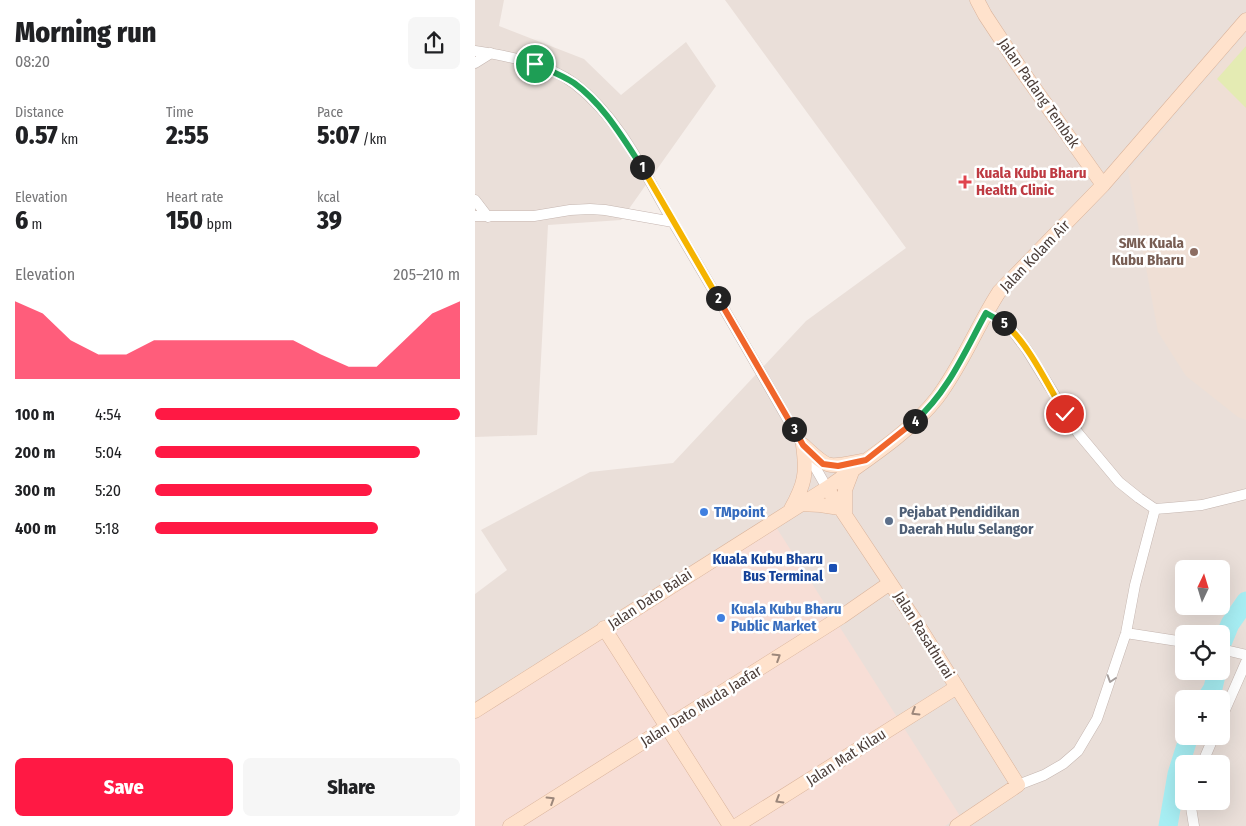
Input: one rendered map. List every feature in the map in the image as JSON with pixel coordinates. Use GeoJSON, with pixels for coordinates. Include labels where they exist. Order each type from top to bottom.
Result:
{"type":"FeatureCollection","features":[{"type":"Feature","properties":{"kind":"street","name":"Jalan Padang Tembak"},"geometry":{"type":"LineString","coordinates":[[977,0],[1018,65],[1103,185]]}},
{"type":"Feature","properties":{"kind":"street","name":"Jalan Kolam Air"},"geometry":{"type":"LineString","coordinates":[[827,488],[903,431],[936,400],[952,376],[999,292],[1103,185],[1246,20]]}},
{"type":"Feature","properties":{"kind":"street"},"geometry":{"type":"LineString","coordinates":[[475,51],[535,64],[558,74],[574,83],[607,116],[643,170],[827,488]]}},
{"type":"Feature","properties":{"kind":"street"},"geometry":{"type":"LineString","coordinates":[[475,63],[491,54]]}},
{"type":"Feature","properties":{"kind":"street"},"geometry":{"type":"LineString","coordinates":[[475,200],[488,217]]}},
{"type":"Feature","properties":{"kind":"street"},"geometry":{"type":"LineString","coordinates":[[475,216],[534,216],[590,209],[673,222]]}},
{"type":"Feature","properties":{"kind":"street"},"geometry":{"type":"LineString","coordinates":[[986,313],[1000,320],[1012,330],[1027,350],[1078,433],[1119,482],[1155,508],[1202,505],[1246,494]]}},
{"type":"Feature","properties":{"kind":"street"},"geometry":{"type":"LineString","coordinates":[[803,445],[823,464],[831,466],[866,460]]}},
{"type":"Feature","properties":{"kind":"street"},"geometry":{"type":"LineString","coordinates":[[803,445],[806,464],[805,478],[795,507],[821,505],[842,511],[845,490],[853,469]]}},
{"type":"Feature","properties":{"kind":"street","name":"Jalan Dato Balai"},"geometry":{"type":"LineString","coordinates":[[475,711],[827,488]]}},
{"type":"Feature","properties":{"kind":"street","name":"Jalan Rasathurai"},"geometry":{"type":"LineString","coordinates":[[827,488],[891,583],[1018,785]]}},
{"type":"Feature","properties":{"kind":"street"},"geometry":{"type":"LineString","coordinates":[[957,826],[1018,785],[1044,775],[1063,764],[1078,751],[1097,719],[1126,632],[1135,585],[1155,508]]}},
{"type":"Feature","properties":{"kind":"street","name":"Jalan Dato Muda Jaafar"},"geometry":{"type":"LineString","coordinates":[[510,826],[841,617],[891,583]]}},
{"type":"Feature","properties":{"kind":"street"},"geometry":{"type":"LineString","coordinates":[[604,628],[730,826]]}},
{"type":"Feature","properties":{"kind":"street"},"geometry":{"type":"LineString","coordinates":[[1126,632],[1175,640]]}},
{"type":"Feature","properties":{"kind":"street"},"geometry":{"type":"LineString","coordinates":[[1230,651],[1246,655]]}},
{"type":"Feature","properties":{"kind":"street"},"geometry":{"type":"LineString","coordinates":[[1230,698],[1246,662]]}},
{"type":"Feature","properties":{"kind":"street","name":"Jalan Mat Kilau"},"geometry":{"type":"LineString","coordinates":[[736,826],[957,687]]}},
{"type":"Feature","properties":{"kind":"street"},"geometry":{"type":"LineString","coordinates":[[1191,810],[1194,826]]}},
{"type":"Feature","properties":{"kind":"shaded area"},"geometry":{"type":"Polygon","coordinates":[[[475,0],[504,0],[499,26],[584,59],[621,95],[686,42],[716,86],[621,220],[548,225],[537,435],[475,437],[475,0]]]}},
{"type":"Feature","properties":{"kind":"shaded area"},"geometry":{"type":"Polygon","coordinates":[[[725,0],[1246,0],[1246,826],[475,826],[475,594],[507,570],[481,530],[590,472],[673,463],[806,321],[906,248],[725,0]]]}},
{"type":"Feature","properties":{"kind":"shaded area","name":"SMK Kuala Kubu Bharu"},"geometry":{"type":"Polygon","coordinates":[[[1246,33],[1246,420],[1238,417],[1186,376],[1158,332],[1128,171],[1246,33]]]}},
{"type":"Feature","properties":{"kind":"shaded area"},"geometry":{"type":"Polygon","coordinates":[[[776,527],[960,816],[945,826],[475,826],[475,719],[776,527]]]}},
{"type":"Feature","properties":{"kind":"green space"},"geometry":{"type":"Polygon","coordinates":[[[1246,46],[1246,108],[1217,79],[1246,46]]]}},
{"type":"Feature","properties":{"kind":"waterway"},"geometry":{"type":"LineString","coordinates":[[1230,625],[1246,601]]}},
{"type":"Feature","properties":{"kind":"waterway"},"geometry":{"type":"LineString","coordinates":[[1212,690],[1215,680]]}},
{"type":"Feature","properties":{"kind":"waterway"},"geometry":{"type":"LineString","coordinates":[[1168,826],[1177,774],[1186,745]]}},
{"type":"Feature","properties":{"kind":"place","name":"Kuala Kubu Bharu Health Clinic"},"geometry":{"type":"Point","coordinates":[965,182]}},
{"type":"Feature","properties":{"kind":"place","name":"SMK Kuala Kubu Bharu"},"geometry":{"type":"Point","coordinates":[1194,252]}},
{"type":"Feature","properties":{"kind":"place","name":"TMpoint"},"geometry":{"type":"Point","coordinates":[704,512]}},
{"type":"Feature","properties":{"kind":"place","name":"Pejabat Pendidikan Daerah Hulu Selangor"},"geometry":{"type":"Point","coordinates":[889,521]}},
{"type":"Feature","properties":{"kind":"place","name":"Kuala Kubu Bharu Bus Terminal"},"geometry":{"type":"Point","coordinates":[833,568]}},
{"type":"Feature","properties":{"kind":"place","name":"Kuala Kubu Bharu Public Market"},"geometry":{"type":"Point","coordinates":[721,618]}},
{"type":"Feature","properties":{"kind":"route"},"geometry":{"type":"LineString","coordinates":[[535,64],[574,83],[607,116],[643,170],[803,445],[823,464],[838,466],[866,460],[919,417],[936,400],[952,376],[986,313],[1000,320],[1012,330],[1027,350],[1065,414]]}}]}
